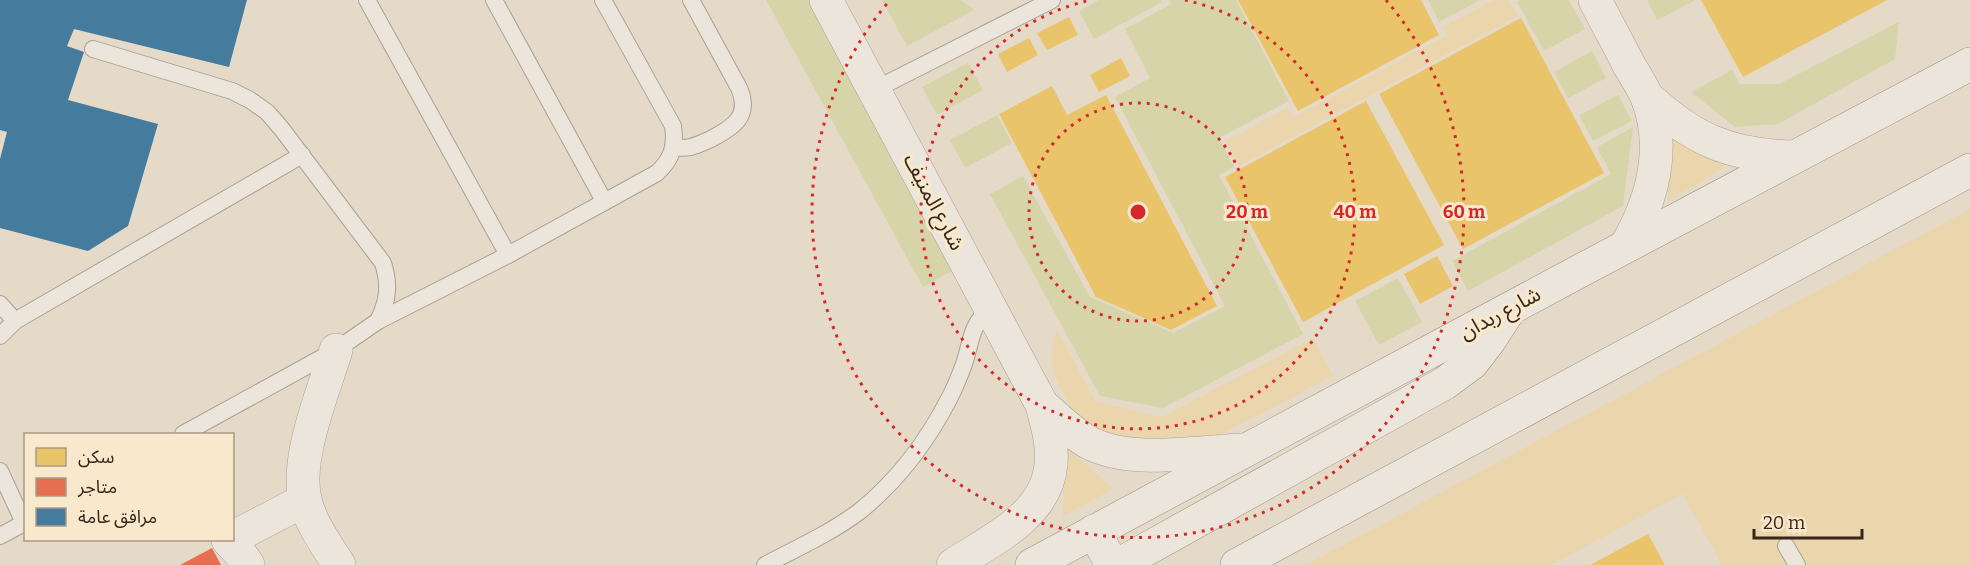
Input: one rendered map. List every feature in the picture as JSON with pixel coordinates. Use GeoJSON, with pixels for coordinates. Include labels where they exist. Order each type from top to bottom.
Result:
{"type":"FeatureCollection","features":[{"type":"Feature","properties":{"kind":"main road","name":"شارع المنيف"},"geometry":{"type":"LineString","coordinates":[[826,0],[1042,405],[1051,443],[1051,464],[1047,484],[1036,504],[1023,518],[953,565]]}},
{"type":"Feature","properties":{"kind":"main road"},"geometry":{"type":"LineString","coordinates":[[1595,0],[1647,97],[1653,122],[1656,148],[1649,200],[1626,246]]}},
{"type":"Feature","properties":{"kind":"main road","name":"شارع ربدان"},"geometry":{"type":"LineString","coordinates":[[1034,564],[1242,450],[1970,64]]}},
{"type":"Feature","properties":{"kind":"main road"},"geometry":{"type":"LineString","coordinates":[[1647,97],[1689,131],[1713,143],[1738,152],[1791,157]]}},
{"type":"Feature","properties":{"kind":"main road"},"geometry":{"type":"LineString","coordinates":[[1251,560],[1970,170]]}},
{"type":"Feature","properties":{"kind":"main road"},"geometry":{"type":"LineString","coordinates":[[1119,565],[1445,383],[1472,363],[1512,306]]}},
{"type":"Feature","properties":{"kind":"main road"},"geometry":{"type":"LineString","coordinates":[[336,350],[302,468],[305,500],[310,514],[339,565]]}},
{"type":"Feature","properties":{"kind":"main road","name":"شارع المنيف"},"geometry":{"type":"LineString","coordinates":[[1042,405],[1085,440],[1105,450],[1146,455],[1242,450]]}},
{"type":"Feature","properties":{"kind":"main road"},"geometry":{"type":"LineString","coordinates":[[234,537],[305,500]]}},
{"type":"Feature","properties":{"kind":"main road"},"geometry":{"type":"LineString","coordinates":[[1094,531],[1112,565]]}},
{"type":"Feature","properties":{"kind":"main road"},"geometry":{"type":"LineString","coordinates":[[231,541],[248,565]]}},
{"type":"Feature","properties":{"kind":"lane"},"geometry":{"type":"LineString","coordinates":[[367,0],[508,255]]}},
{"type":"Feature","properties":{"kind":"lane"},"geometry":{"type":"LineString","coordinates":[[494,0],[604,201]]}},
{"type":"Feature","properties":{"kind":"lane"},"geometry":{"type":"LineString","coordinates":[[187,433],[336,350],[378,321],[508,255],[657,173],[671,157],[674,147],[673,126],[603,0]]}},
{"type":"Feature","properties":{"kind":"lane"},"geometry":{"type":"LineString","coordinates":[[674,147],[692,148],[726,131],[740,117],[743,107],[743,97],[739,88],[691,0]]}},
{"type":"Feature","properties":{"kind":"lane"},"geometry":{"type":"LineString","coordinates":[[874,90],[1052,0]]}},
{"type":"Feature","properties":{"kind":"lane"},"geometry":{"type":"LineString","coordinates":[[93,49],[232,91],[267,112],[383,263],[388,293],[385,308],[378,321]]}},
{"type":"Feature","properties":{"kind":"lane"},"geometry":{"type":"LineString","coordinates":[[0,336],[15,321],[302,155]]}},
{"type":"Feature","properties":{"kind":"lane"},"geometry":{"type":"LineString","coordinates":[[0,304],[15,321]]}},
{"type":"Feature","properties":{"kind":"lane"},"geometry":{"type":"LineString","coordinates":[[767,565],[859,511],[889,485],[910,460],[945,406],[964,364],[974,326],[990,308]]}},
{"type":"Feature","properties":{"kind":"lane"},"geometry":{"type":"LineString","coordinates":[[0,471],[24,520]]}},
{"type":"Feature","properties":{"kind":"lane"},"geometry":{"type":"LineString","coordinates":[[0,536],[24,523]]}},
{"type":"Feature","properties":{"kind":"lane"},"geometry":{"type":"LineString","coordinates":[[1786,546],[1797,565]]}},
{"type":"Feature","properties":{"kind":"shaded area"},"geometry":{"type":"Polygon","coordinates":[[[766,0],[810,0],[956,269],[923,287],[766,0]]]}},
{"type":"Feature","properties":{"kind":"shaded area"},"geometry":{"type":"Polygon","coordinates":[[[882,0],[961,0],[974,10],[907,46],[882,0]]]}},
{"type":"Feature","properties":{"kind":"shaded area"},"geometry":{"type":"Polygon","coordinates":[[[1099,0],[1161,0],[1162,2],[1094,39],[1079,11],[1099,0]]]}},
{"type":"Feature","properties":{"kind":"shaded area"},"geometry":{"type":"Polygon","coordinates":[[[1170,0],[1236,0],[1289,101],[1219,138],[1234,167],[1219,175],[1303,334],[1163,408],[1100,396],[990,194],[1023,176],[1090,297],[1173,333],[1225,306],[1115,97],[1150,78],[1125,29],[1171,4],[1170,0]]]}},
{"type":"Feature","properties":{"kind":"shaded area"},"geometry":{"type":"Polygon","coordinates":[[[1428,0],[1480,0],[1439,22],[1428,0]]]}},
{"type":"Feature","properties":{"kind":"shaded area"},"geometry":{"type":"Polygon","coordinates":[[[1520,0],[1569,0],[1585,29],[1544,51],[1517,2],[1520,0]]]}},
{"type":"Feature","properties":{"kind":"shaded area"},"geometry":{"type":"Polygon","coordinates":[[[1647,0],[1694,0],[1694,1],[1657,20],[1647,0]]]}},
{"type":"Feature","properties":{"kind":"shaded area"},"geometry":{"type":"Polygon","coordinates":[[[1899,22],[1895,59],[1778,124],[1735,127],[1691,92],[1732,70],[1740,84],[1779,84],[1899,22]]]}},
{"type":"Feature","properties":{"kind":"shaded area"},"geometry":{"type":"Polygon","coordinates":[[[1592,51],[1606,78],[1568,98],[1554,72],[1592,51]]]}},
{"type":"Feature","properties":{"kind":"shaded area"},"geometry":{"type":"Polygon","coordinates":[[[968,63],[983,90],[937,115],[922,87],[968,63]]]}},
{"type":"Feature","properties":{"kind":"shaded area"},"geometry":{"type":"Polygon","coordinates":[[[1618,95],[1632,121],[1593,141],[1579,115],[1618,95]]]}},
{"type":"Feature","properties":{"kind":"shaded area"},"geometry":{"type":"Polygon","coordinates":[[[997,115],[1012,143],[965,168],[950,140],[997,115]]]}},
{"type":"Feature","properties":{"kind":"shaded area"},"geometry":{"type":"Polygon","coordinates":[[[1633,127],[1623,206],[1468,291],[1452,261],[1611,174],[1597,147],[1633,127]]]}},
{"type":"Feature","properties":{"kind":"shaded area"},"geometry":{"type":"Polygon","coordinates":[[[1398,278],[1422,322],[1379,345],[1355,301],[1398,278]]]}},
{"type":"Feature","properties":{"kind":"sand"},"geometry":{"type":"Polygon","coordinates":[[[1494,0],[1509,0],[1518,16],[1239,166],[1225,141],[1288,108],[1294,117],[1447,35],[1443,27],[1494,0]]]}},
{"type":"Feature","properties":{"kind":"sand"},"geometry":{"type":"Polygon","coordinates":[[[1666,134],[1725,167],[1668,201],[1666,134]]]}},
{"type":"Feature","properties":{"kind":"sand"},"geometry":{"type":"Polygon","coordinates":[[[1970,209],[1970,565],[1722,565],[1683,494],[1551,565],[1306,565],[1970,209]]]}},
{"type":"Feature","properties":{"kind":"sand"},"geometry":{"type":"Polygon","coordinates":[[[1057,330],[1096,402],[1162,417],[1313,338],[1333,376],[1172,460],[1118,455],[1073,411],[1056,379],[1051,356],[1057,330]]]}},
{"type":"Feature","properties":{"kind":"sand"},"geometry":{"type":"Polygon","coordinates":[[[1065,446],[1113,489],[1063,516],[1065,446]]]}},
{"type":"Feature","properties":{"kind":"building: سكن"},"geometry":{"type":"Polygon","coordinates":[[[1238,0],[1421,0],[1439,35],[1298,111],[1238,0]]]}},
{"type":"Feature","properties":{"kind":"building: سكن"},"geometry":{"type":"Polygon","coordinates":[[[1701,0],[1887,0],[1743,77],[1701,0]]]}},
{"type":"Feature","properties":{"kind":"building: سكن"},"geometry":{"type":"Polygon","coordinates":[[[1069,17],[1078,35],[1047,50],[1037,33],[1069,17]]]}},
{"type":"Feature","properties":{"kind":"building: سكن"},"geometry":{"type":"Polygon","coordinates":[[[1521,18],[1604,173],[1463,249],[1379,94],[1521,18]]]}},
{"type":"Feature","properties":{"kind":"building: سكن"},"geometry":{"type":"Polygon","coordinates":[[[1029,38],[1038,55],[1007,72],[998,54],[1029,38]]]}},
{"type":"Feature","properties":{"kind":"building: سكن"},"geometry":{"type":"Polygon","coordinates":[[[1121,58],[1130,76],[1099,92],[1090,75],[1121,58]]]}},
{"type":"Feature","properties":{"kind":"building: سكن"},"geometry":{"type":"Polygon","coordinates":[[[1052,86],[1067,115],[1106,95],[1217,306],[1171,330],[1096,297],[999,114],[1052,86]]]}},
{"type":"Feature","properties":{"kind":"building: سكن"},"geometry":{"type":"Polygon","coordinates":[[[1366,101],[1444,245],[1303,322],[1225,177],[1366,101]]]}},
{"type":"Feature","properties":{"kind":"building: سكن"},"geometry":{"type":"Polygon","coordinates":[[[1437,256],[1453,286],[1420,304],[1404,274],[1437,256]]]}},
{"type":"Feature","properties":{"kind":"building: سكن"},"geometry":{"type":"Polygon","coordinates":[[[1648,534],[1665,565],[1590,565],[1648,534]]]}},
{"type":"Feature","properties":{"kind":"building: متاجر"},"geometry":{"type":"Polygon","coordinates":[[[212,548],[221,565],[180,565],[212,548]]]}},
{"type":"Feature","properties":{"kind":"building: مرافق عامة"},"geometry":{"type":"Polygon","coordinates":[[[0,0],[247,0],[229,67],[74,29],[67,46],[84,52],[68,100],[158,124],[128,226],[88,251],[0,228],[0,159],[7,132],[0,130],[0,0]]]}}]}
